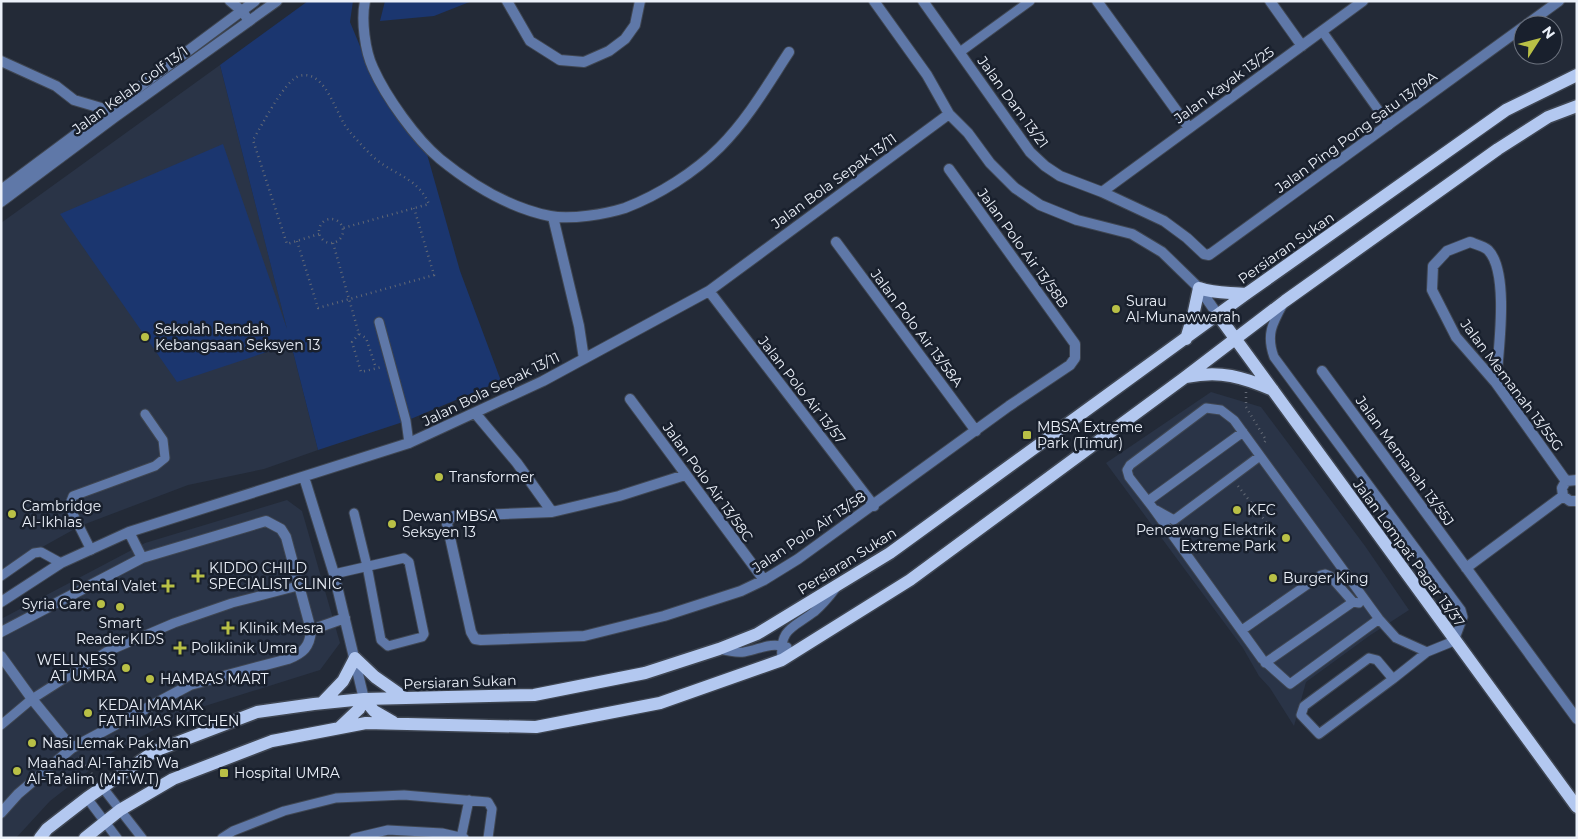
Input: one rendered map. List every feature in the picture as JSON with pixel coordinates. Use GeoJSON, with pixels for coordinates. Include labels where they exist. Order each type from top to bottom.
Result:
{"type":"FeatureCollection","features":[{"type":"Feature","properties":{"kind":"main road","name":"Persiaran Sukan"},"geometry":{"type":"LineString","coordinates":[[40,838],[47,829],[87,798],[155,750],[256,712],[364,699],[534,694],[645,674],[719,650],[757,634],[890,553],[1246,294],[1506,110],[1577,75]]}},
{"type":"Feature","properties":{"kind":"main road"},"geometry":{"type":"LineString","coordinates":[[85,838],[120,810],[173,779],[272,741],[366,723],[536,727],[660,703],[782,660],[910,580],[1285,301],[1498,150],[1548,118],[1577,106]]}},
{"type":"Feature","properties":{"kind":"main road"},"geometry":{"type":"LineString","coordinates":[[1186,339],[1199,288],[1220,294],[1232,292],[1246,294]]}},
{"type":"Feature","properties":{"kind":"main road","name":"Jalan Lompat Pagar 13/37"},"geometry":{"type":"LineString","coordinates":[[1218,315],[1454,641],[1577,807]]}},
{"type":"Feature","properties":{"kind":"main road"},"geometry":{"type":"LineString","coordinates":[[1184,378],[1204,374],[1224,374],[1240,377],[1274,390]]}},
{"type":"Feature","properties":{"kind":"main road"},"geometry":{"type":"LineString","coordinates":[[322,703],[343,681],[355,658],[375,677],[406,698]]}},
{"type":"Feature","properties":{"kind":"main road"},"geometry":{"type":"LineString","coordinates":[[340,727],[359,709],[364,699],[374,711],[396,723]]}},
{"type":"Feature","properties":{"kind":"street"},"geometry":{"type":"LineString","coordinates":[[230,1],[249,20]]}},
{"type":"Feature","properties":{"kind":"street"},"geometry":{"type":"LineString","coordinates":[[1,190],[112,114],[255,1]]}},
{"type":"Feature","properties":{"kind":"street","name":"Jalan Kelab Golf 13/1"},"geometry":{"type":"LineString","coordinates":[[1,202],[112,114],[277,1]]}},
{"type":"Feature","properties":{"kind":"street"},"geometry":{"type":"LineString","coordinates":[[365,1],[363,12],[366,40],[373,67],[391,99],[414,130],[439,158],[471,182],[499,198],[529,211],[553,217],[586,216],[625,208],[659,192],[692,170],[721,146],[744,119],[789,52]]}},
{"type":"Feature","properties":{"kind":"street"},"geometry":{"type":"LineString","coordinates":[[507,1],[530,41],[560,60],[584,62],[609,51],[625,39],[635,25],[640,1]]}},
{"type":"Feature","properties":{"kind":"street"},"geometry":{"type":"LineString","coordinates":[[874,1],[927,75],[949,114],[968,133],[990,163],[1015,188],[1040,205],[1072,218],[1132,234],[1162,252],[1199,288],[1218,315]]}},
{"type":"Feature","properties":{"kind":"street","name":"Jalan Dam 13/21"},"geometry":{"type":"LineString","coordinates":[[923,1],[1030,152],[1045,166],[1060,176],[1102,192],[1164,221],[1187,238],[1204,254]]}},
{"type":"Feature","properties":{"kind":"street"},"geometry":{"type":"LineString","coordinates":[[1097,1],[1189,128]]}},
{"type":"Feature","properties":{"kind":"street"},"geometry":{"type":"LineString","coordinates":[[1270,1],[1302,46]]}},
{"type":"Feature","properties":{"kind":"street","name":"Jalan Kayak 13/25"},"geometry":{"type":"LineString","coordinates":[[1102,192],[1363,1]]}},
{"type":"Feature","properties":{"kind":"street"},"geometry":{"type":"LineString","coordinates":[[1540,15],[1559,1]]}},
{"type":"Feature","properties":{"kind":"street","name":"Jalan Ping Pong Satu 13/19A"},"geometry":{"type":"LineString","coordinates":[[1204,254],[1209,255],[1214,252],[1513,34]]}},
{"type":"Feature","properties":{"kind":"street"},"geometry":{"type":"LineString","coordinates":[[1,61],[56,86],[74,100],[112,114]]}},
{"type":"Feature","properties":{"kind":"street","name":"Jalan Bola Sepak 13/11"},"geometry":{"type":"LineString","coordinates":[[1,602],[62,563],[129,532],[409,443],[543,381],[709,290],[949,114]]}},
{"type":"Feature","properties":{"kind":"street","name":"Jalan Polo Air 13/58B"},"geometry":{"type":"LineString","coordinates":[[949,168],[1075,344]]}},
{"type":"Feature","properties":{"kind":"street"},"geometry":{"type":"LineString","coordinates":[[553,217],[579,326],[584,359]]}},
{"type":"Feature","properties":{"kind":"street","name":"Jalan Polo Air 13/58A"},"geometry":{"type":"LineString","coordinates":[[836,242],[976,431]]}},
{"type":"Feature","properties":{"kind":"street","name":"Jalan Memanah 13/55G"},"geometry":{"type":"LineString","coordinates":[[1496,383],[1502,301],[1496,264],[1488,250],[1470,242],[1448,251],[1433,266],[1432,290],[1456,337],[1496,383],[1572,480]]}},
{"type":"Feature","properties":{"kind":"street","name":"Jalan Polo Air 13/57"},"geometry":{"type":"LineString","coordinates":[[709,290],[874,506]]}},
{"type":"Feature","properties":{"kind":"street","name":"Jalan Polo Air 13/58"},"geometry":{"type":"LineString","coordinates":[[552,512],[454,516],[449,519],[447,524],[471,632],[475,639],[584,636],[664,616],[741,591],[764,580],[798,560],[1070,365],[1076,358],[1075,344]]}},
{"type":"Feature","properties":{"kind":"street","name":"Jalan Memanah 13/55J"},"geometry":{"type":"LineString","coordinates":[[1322,371],[1577,719]]}},
{"type":"Feature","properties":{"kind":"street","name":"Jalan Polo Air 13/58C"},"geometry":{"type":"LineString","coordinates":[[630,399],[764,580]]}},
{"type":"Feature","properties":{"kind":"street"},"geometry":{"type":"LineString","coordinates":[[475,413],[517,463],[552,512],[619,496],[685,475]]}},
{"type":"Feature","properties":{"kind":"street"},"geometry":{"type":"LineString","coordinates":[[304,477],[334,574],[364,699]]}},
{"type":"Feature","properties":{"kind":"street"},"geometry":{"type":"LineString","coordinates":[[1572,480],[1562,488],[1564,496],[1570,501],[1577,501]]}},
{"type":"Feature","properties":{"kind":"street"},"geometry":{"type":"LineString","coordinates":[[1466,568],[1564,496]]}},
{"type":"Feature","properties":{"kind":"street"},"geometry":{"type":"LineString","coordinates":[[1,632],[142,558],[266,521],[281,530],[286,537],[311,630],[310,641],[306,649],[297,655],[190,685],[72,748],[18,794],[1,812]]}},
{"type":"Feature","properties":{"kind":"street"},"geometry":{"type":"LineString","coordinates":[[129,532],[142,558]]}},
{"type":"Feature","properties":{"kind":"street"},"geometry":{"type":"LineString","coordinates":[[311,630],[345,618]]}},
{"type":"Feature","properties":{"kind":"street"},"geometry":{"type":"LineString","coordinates":[[1,656],[32,699],[72,748]]}},
{"type":"Feature","properties":{"kind":"lane"},"geometry":{"type":"LineString","coordinates":[[960,52],[1030,1]]}},
{"type":"Feature","properties":{"kind":"lane"},"geometry":{"type":"LineString","coordinates":[[1322,31],[1389,125]]}},
{"type":"Feature","properties":{"kind":"lane"},"geometry":{"type":"LineString","coordinates":[[1285,301],[1272,323],[1270,346],[1274,357],[1462,610],[1463,617],[1454,641],[1427,652],[1393,679],[1319,734],[1301,715],[1304,706],[1369,658],[1377,660],[1393,679]]}},
{"type":"Feature","properties":{"kind":"lane"},"geometry":{"type":"LineString","coordinates":[[379,322],[406,420],[409,443]]}},
{"type":"Feature","properties":{"kind":"lane"},"geometry":{"type":"LineString","coordinates":[[1379,619],[1290,684],[1265,663],[1129,477],[1127,470],[1130,465],[1206,408],[1221,410],[1234,420],[1379,619],[1396,638],[1427,652]]}},
{"type":"Feature","properties":{"kind":"lane"},"geometry":{"type":"LineString","coordinates":[[91,550],[69,506],[73,496],[155,466],[165,458],[163,440],[145,414]]}},
{"type":"Feature","properties":{"kind":"lane"},"geometry":{"type":"LineString","coordinates":[[1150,505],[1243,432]]}},
{"type":"Feature","properties":{"kind":"lane"},"geometry":{"type":"LineString","coordinates":[[1150,505],[1174,520],[1230,479],[1259,454]]}},
{"type":"Feature","properties":{"kind":"lane"},"geometry":{"type":"LineString","coordinates":[[334,574],[367,566],[404,558],[407,559],[424,634],[422,637],[388,646],[381,640],[367,566],[354,513]]}},
{"type":"Feature","properties":{"kind":"lane"},"geometry":{"type":"LineString","coordinates":[[1,576],[34,553],[41,552],[62,563]]}},
{"type":"Feature","properties":{"kind":"lane"},"geometry":{"type":"LineString","coordinates":[[1242,630],[1321,575],[1330,576],[1353,602],[1367,604]]}},
{"type":"Feature","properties":{"kind":"lane"},"geometry":{"type":"LineString","coordinates":[[782,660],[782,646],[789,629],[814,611],[838,585]]}},
{"type":"Feature","properties":{"kind":"lane"},"geometry":{"type":"LineString","coordinates":[[1,725],[32,699],[106,652],[174,623],[232,603],[298,586]]}},
{"type":"Feature","properties":{"kind":"lane"},"geometry":{"type":"LineString","coordinates":[[1265,663],[1353,602]]}},
{"type":"Feature","properties":{"kind":"lane"},"geometry":{"type":"LineString","coordinates":[[719,650],[744,652],[764,646],[782,646],[797,651]]}},
{"type":"Feature","properties":{"kind":"lane"},"geometry":{"type":"LineString","coordinates":[[103,788],[142,838]]}},
{"type":"Feature","properties":{"kind":"lane"},"geometry":{"type":"LineString","coordinates":[[222,838],[233,831],[284,811],[336,798],[404,795],[488,802],[492,809],[488,838]]}},
{"type":"Feature","properties":{"kind":"lane"},"geometry":{"type":"LineString","coordinates":[[87,798],[118,838]]}},
{"type":"Feature","properties":{"kind":"lane"},"geometry":{"type":"LineString","coordinates":[[354,838],[388,830],[442,833],[462,837],[469,800]]}},
{"type":"Feature","properties":{"kind":"path"},"geometry":{"type":"LineString","coordinates":[[319,234],[287,244],[253,140],[288,82],[300,76],[314,77],[326,88],[345,126],[364,148],[379,161],[406,176],[424,192],[429,204],[343,228]]}},
{"type":"Feature","properties":{"kind":"path"},"geometry":{"type":"LineString","coordinates":[[297,241],[318,308],[350,299],[434,275],[414,208]]}},
{"type":"Feature","properties":{"kind":"path"},"geometry":{"type":"LineString","coordinates":[[329,219],[340,222],[343,228],[342,236],[333,243],[327,243],[319,234],[319,226],[329,219]]}},
{"type":"Feature","properties":{"kind":"path"},"geometry":{"type":"LineString","coordinates":[[333,243],[359,334],[366,338],[376,368]]}},
{"type":"Feature","properties":{"kind":"path"},"geometry":{"type":"LineString","coordinates":[[359,334],[352,342],[361,372],[390,365]]}},
{"type":"Feature","properties":{"kind":"path"},"geometry":{"type":"LineString","coordinates":[[1248,387],[1246,407],[1266,440],[1259,454]]}},
{"type":"Feature","properties":{"kind":"path"},"geometry":{"type":"LineString","coordinates":[[1230,479],[1242,490],[1270,526]]}},
{"type":"Feature","properties":{"kind":"path"},"geometry":{"type":"LineString","coordinates":[[72,748],[103,788]]}},
{"type":"Feature","properties":{"kind":"shaded area"},"geometry":{"type":"Polygon","coordinates":[[[308,1],[353,1],[350,22],[369,68],[427,154],[460,271],[501,381],[406,421],[318,450],[291,344],[177,382],[60,214],[223,144],[287,329],[220,65],[308,1]]]}},
{"type":"Feature","properties":{"kind":"shaded area"},"geometry":{"type":"Polygon","coordinates":[[[385,1],[472,1],[434,16],[380,21],[385,1]]]}},
{"type":"Feature","properties":{"kind":"shaded area","name":"Sekolah Rendah Kebangsaan Seksyen 13"},"geometry":{"type":"Polygon","coordinates":[[[220,65],[318,450],[264,469],[188,485],[80,526],[1,570],[1,223],[220,65]]]}},
{"type":"Feature","properties":{"kind":"shaded area"},"geometry":{"type":"Polygon","coordinates":[[[1211,392],[1261,407],[1365,546],[1409,610],[1369,636],[1306,682],[1294,726],[1270,688],[1259,676],[1243,648],[1106,463],[1211,392]]]}},
{"type":"Feature","properties":{"kind":"shaded area"},"geometry":{"type":"Polygon","coordinates":[[[287,500],[302,511],[340,643],[320,670],[189,711],[113,752],[50,801],[16,838],[1,838],[1,619],[145,543],[287,500]]]}},
{"type":"Feature","properties":{"kind":"place","name":"Surau Al-Munawwarah"},"geometry":{"type":"Point","coordinates":[1116,309]}},
{"type":"Feature","properties":{"kind":"place","name":"Sekolah Rendah Kebangsaan Seksyen 13"},"geometry":{"type":"Point","coordinates":[145,337]}},
{"type":"Feature","properties":{"kind":"place","name":"MBSA Extreme Park (Timur)"},"geometry":{"type":"Point","coordinates":[1027,435]}},
{"type":"Feature","properties":{"kind":"place","name":"Transformer"},"geometry":{"type":"Point","coordinates":[439,477]}},
{"type":"Feature","properties":{"kind":"place","name":"KFC"},"geometry":{"type":"Point","coordinates":[1237,510]}},
{"type":"Feature","properties":{"kind":"place","name":"Cambridge Al-Ikhlas"},"geometry":{"type":"Point","coordinates":[12,514]}},
{"type":"Feature","properties":{"kind":"place","name":"Dewan MBSA Seksyen 13"},"geometry":{"type":"Point","coordinates":[392,524]}},
{"type":"Feature","properties":{"kind":"place","name":"Pencawang Elektrik Extreme Park"},"geometry":{"type":"Point","coordinates":[1286,538]}},
{"type":"Feature","properties":{"kind":"place","name":"KIDDO CHILD SPECIALIST CLINIC"},"geometry":{"type":"Point","coordinates":[198,576]}},
{"type":"Feature","properties":{"kind":"place","name":"Burger King"},"geometry":{"type":"Point","coordinates":[1273,578]}},
{"type":"Feature","properties":{"kind":"place","name":"Dental Valet"},"geometry":{"type":"Point","coordinates":[168,586]}},
{"type":"Feature","properties":{"kind":"place","name":"Syria Care"},"geometry":{"type":"Point","coordinates":[101,604]}},
{"type":"Feature","properties":{"kind":"place","name":"Smart Reader KIDS"},"geometry":{"type":"Point","coordinates":[120,607]}},
{"type":"Feature","properties":{"kind":"place","name":"Klinik Mesra"},"geometry":{"type":"Point","coordinates":[228,628]}},
{"type":"Feature","properties":{"kind":"place","name":"Poliklinik Umra"},"geometry":{"type":"Point","coordinates":[180,648]}},
{"type":"Feature","properties":{"kind":"place","name":"WELLNESS AT UMRA"},"geometry":{"type":"Point","coordinates":[126,668]}},
{"type":"Feature","properties":{"kind":"place","name":"HAMRAS MART"},"geometry":{"type":"Point","coordinates":[150,679]}},
{"type":"Feature","properties":{"kind":"place","name":"KEDAI MAMAK FATHIMAS KITCHEN"},"geometry":{"type":"Point","coordinates":[88,713]}},
{"type":"Feature","properties":{"kind":"place","name":"Nasi Lemak Pak Man"},"geometry":{"type":"Point","coordinates":[32,743]}},
{"type":"Feature","properties":{"kind":"place","name":"Maahad Al-Tahzib Wa Al-Ta’alim (M.T.W.T)"},"geometry":{"type":"Point","coordinates":[17,771]}},
{"type":"Feature","properties":{"kind":"place","name":"Hospital UMRA"},"geometry":{"type":"Point","coordinates":[224,773]}}]}
